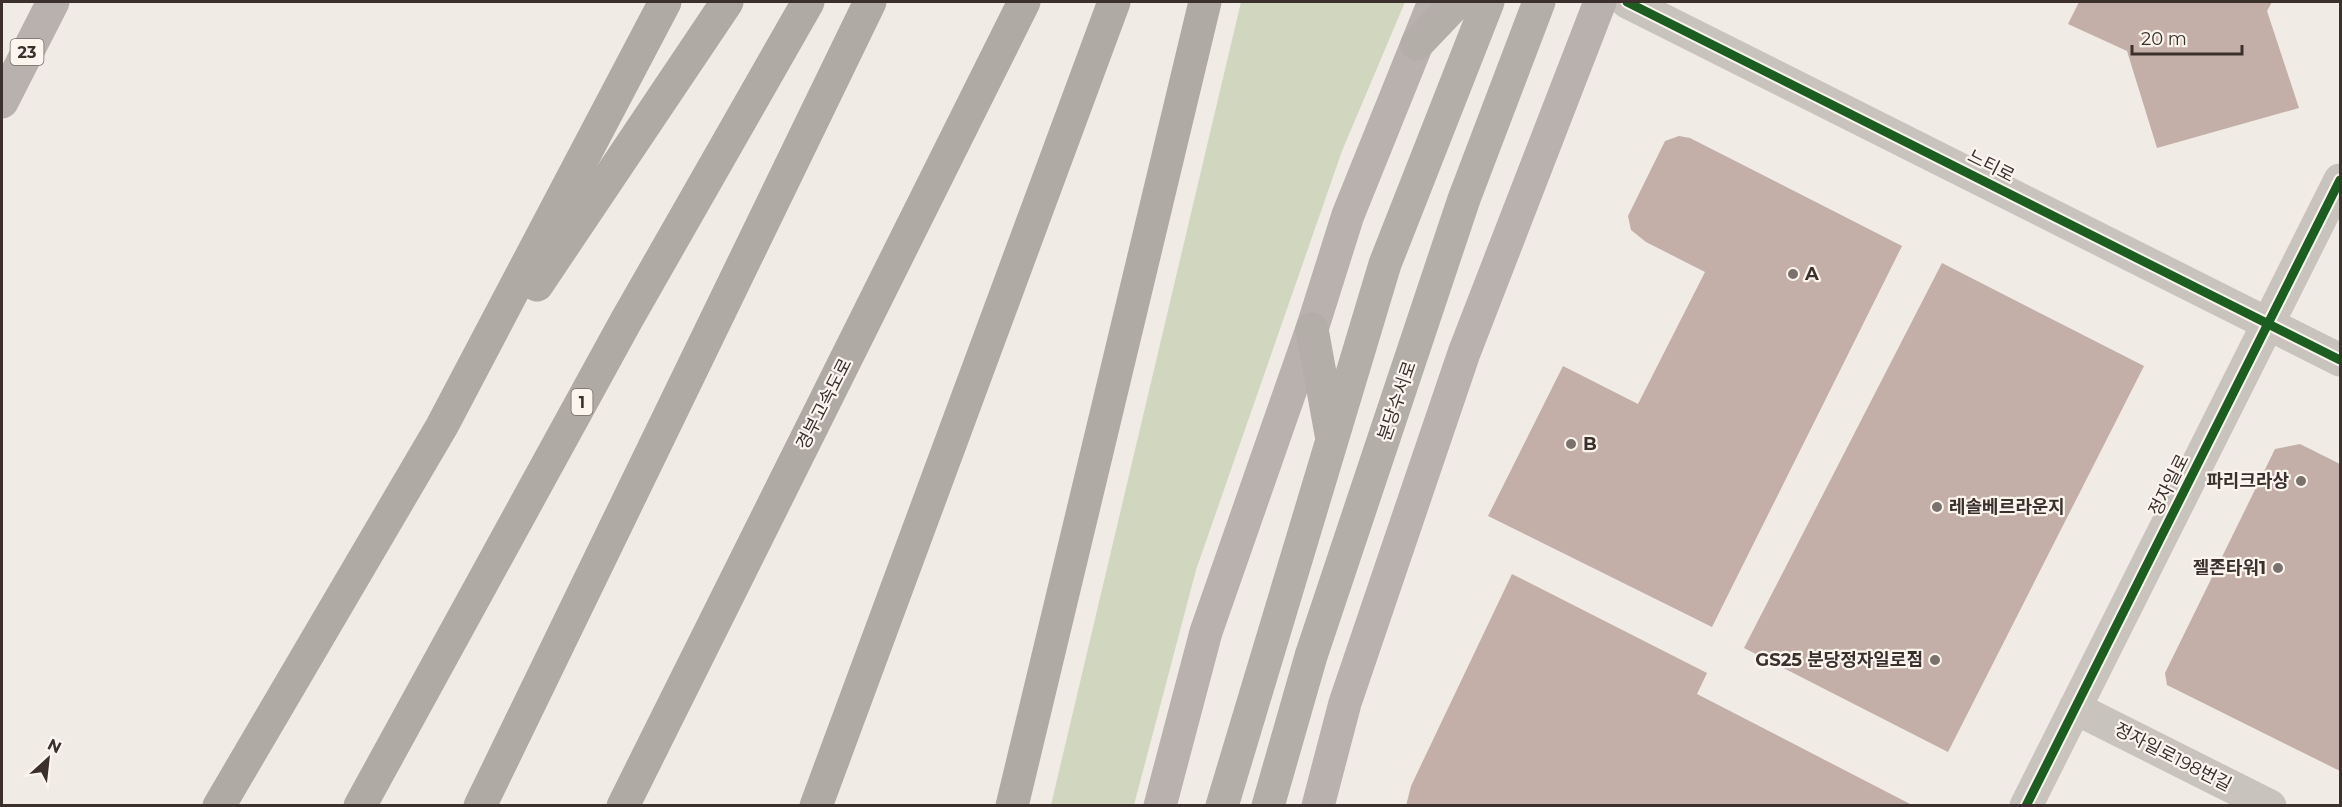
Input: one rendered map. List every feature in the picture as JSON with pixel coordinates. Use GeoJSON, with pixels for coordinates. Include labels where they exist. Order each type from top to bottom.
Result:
{"type":"FeatureCollection","features":[{"type":"Feature","properties":{"kind":"highway"},"geometry":{"type":"LineString","coordinates":[[219,806],[442,426],[665,2]]}},
{"type":"Feature","properties":{"kind":"highway"},"geometry":{"type":"LineString","coordinates":[[442,426],[727,2]]}},
{"type":"Feature","properties":{"kind":"highway","name":"1"},"geometry":{"type":"LineString","coordinates":[[360,806],[621,332],[808,2]]}},
{"type":"Feature","properties":{"kind":"highway"},"geometry":{"type":"LineString","coordinates":[[480,806],[870,2]]}},
{"type":"Feature","properties":{"kind":"highway","name":"경부고속도로"},"geometry":{"type":"LineString","coordinates":[[623,806],[1024,2]]}},
{"type":"Feature","properties":{"kind":"highway"},"geometry":{"type":"LineString","coordinates":[[816,806],[1114,2]]}},
{"type":"Feature","properties":{"kind":"highway"},"geometry":{"type":"LineString","coordinates":[[1012,806],[1205,2]]}},
{"type":"Feature","properties":{"kind":"highway"},"geometry":{"type":"LineString","coordinates":[[1417,44],[1457,2]]}},
{"type":"Feature","properties":{"kind":"highway"},"geometry":{"type":"LineString","coordinates":[[1222,806],[1385,264],[1488,2]]}},
{"type":"Feature","properties":{"kind":"highway","name":"분당수서로"},"geometry":{"type":"LineString","coordinates":[[1268,806],[1311,656],[1464,199],[1539,2]]}},
{"type":"Feature","properties":{"kind":"highway"},"geometry":{"type":"LineString","coordinates":[[1312,329],[1332,438]]}},
{"type":"Feature","properties":{"kind":"main road","name":"23"},"geometry":{"type":"LineString","coordinates":[[2,102],[53,2]]}},
{"type":"Feature","properties":{"kind":"main road"},"geometry":{"type":"LineString","coordinates":[[1160,806],[1206,632],[1312,329],[1348,215],[1434,2]]}},
{"type":"Feature","properties":{"kind":"main road"},"geometry":{"type":"LineString","coordinates":[[1318,806],[1345,703],[1464,353],[1600,2]]}},
{"type":"Feature","properties":{"kind":"street","name":"느티로"},"geometry":{"type":"LineString","coordinates":[[1627,2],[2340,360]]}},
{"type":"Feature","properties":{"kind":"street","name":"정자일로"},"geometry":{"type":"LineString","coordinates":[[2026,806],[2340,180]]}},
{"type":"Feature","properties":{"kind":"street","name":"정자일로198번길"},"geometry":{"type":"LineString","coordinates":[[2075,708],[2270,806]]}},
{"type":"Feature","properties":{"kind":"green space"},"geometry":{"type":"Polygon","coordinates":[[[1241,2],[1405,2],[1342,151],[1196,570],[1134,805],[1051,805],[1241,2]]]}},
{"type":"Feature","properties":{"kind":"building"},"geometry":{"type":"Polygon","coordinates":[[[2079,2],[2272,2],[2267,11],[2299,108],[2157,148],[2127,51],[2068,24],[2079,2]]]}},
{"type":"Feature","properties":{"kind":"building"},"geometry":{"type":"Polygon","coordinates":[[[1679,136],[1690,138],[1902,246],[1712,627],[1488,516],[1563,366],[1638,404],[1705,272],[1646,242],[1631,230],[1628,216],[1665,141],[1679,136]]]}},
{"type":"Feature","properties":{"kind":"building"},"geometry":{"type":"Polygon","coordinates":[[[1942,263],[2144,366],[1948,752],[1744,648],[1942,263]]]}},
{"type":"Feature","properties":{"kind":"building","name":"젤존타워1"},"geometry":{"type":"Polygon","coordinates":[[[2300,444],[2340,464],[2340,771],[2167,685],[2165,673],[2275,449],[2300,444]]]}},
{"type":"Feature","properties":{"kind":"building"},"geometry":{"type":"Polygon","coordinates":[[[1512,574],[1707,673],[1697,694],[1914,806],[1406,806],[1411,786],[1512,574]]]}},
{"type":"Feature","properties":{"kind":"cycle path"},"geometry":{"type":"LineString","coordinates":[[1627,2],[2340,360]]}},
{"type":"Feature","properties":{"kind":"cycle path"},"geometry":{"type":"LineString","coordinates":[[2026,806],[2340,180]]}},
{"type":"Feature","properties":{"kind":"place","name":"A"},"geometry":{"type":"Point","coordinates":[1793,274]}},
{"type":"Feature","properties":{"kind":"place","name":"B"},"geometry":{"type":"Point","coordinates":[1571,444]}},
{"type":"Feature","properties":{"kind":"place","name":"파리크라상"},"geometry":{"type":"Point","coordinates":[2301,481]}},
{"type":"Feature","properties":{"kind":"place","name":"레솔베르라운지"},"geometry":{"type":"Point","coordinates":[1937,507]}},
{"type":"Feature","properties":{"kind":"place","name":"젤존타워1"},"geometry":{"type":"Point","coordinates":[2278,568]}},
{"type":"Feature","properties":{"kind":"place","name":"GS25 분당정자일로점"},"geometry":{"type":"Point","coordinates":[1935,660]}}]}
